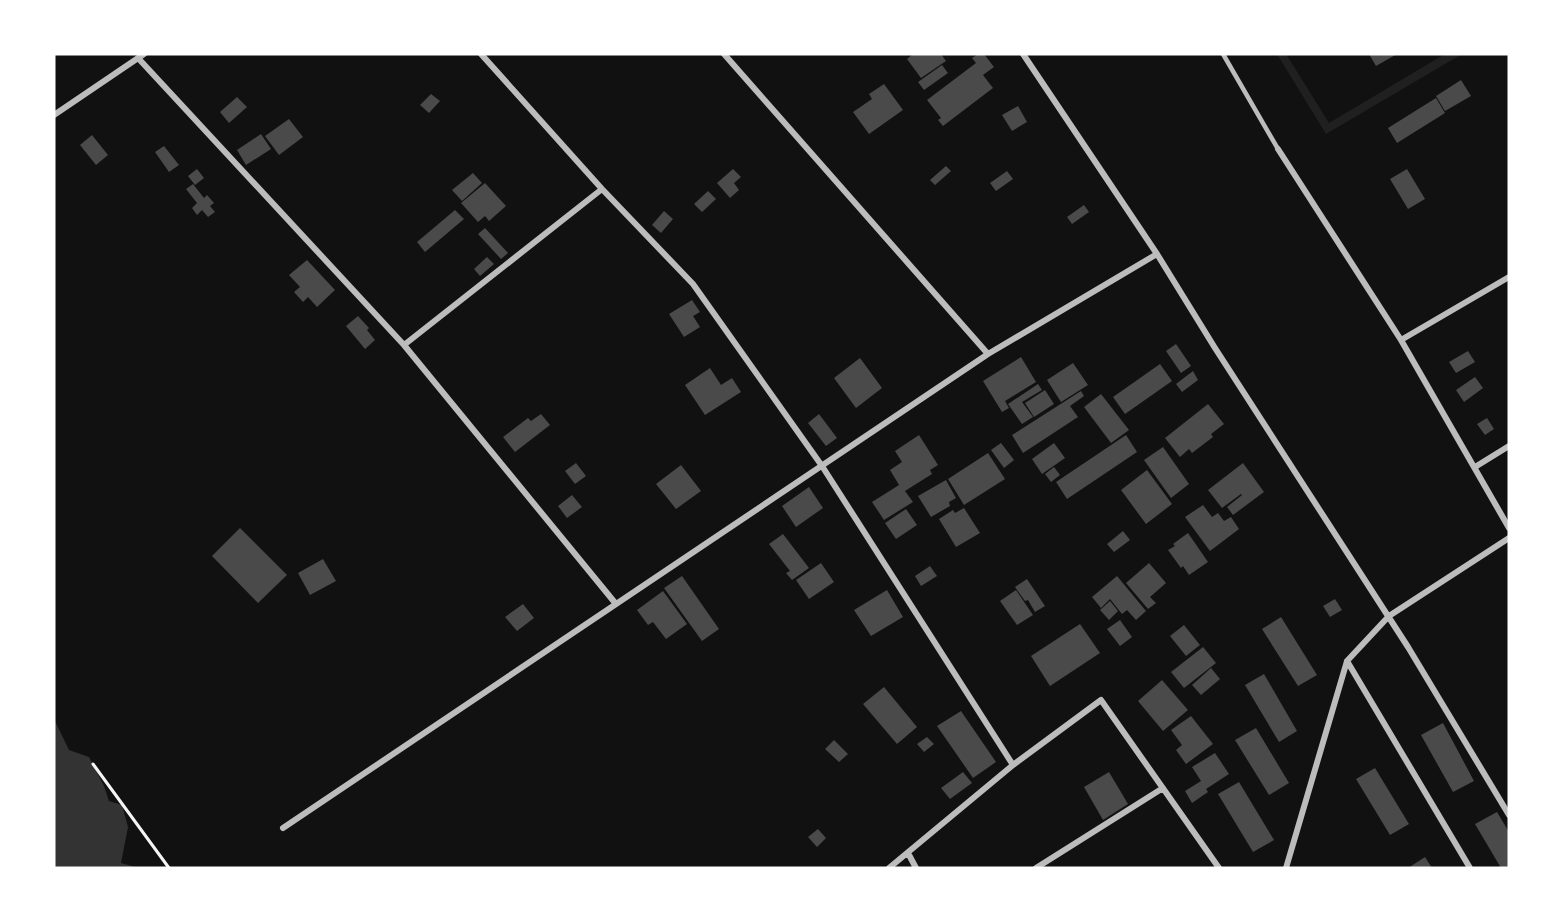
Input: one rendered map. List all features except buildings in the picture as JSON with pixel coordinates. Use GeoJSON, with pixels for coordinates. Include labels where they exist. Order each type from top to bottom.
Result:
{"type":"FeatureCollection","features":[{"type":"Feature","properties":{"kind":"street"},"geometry":{"type":"LineString","coordinates":[[54,115],[144,54]]}},
{"type":"Feature","properties":{"kind":"street"},"geometry":{"type":"LineString","coordinates":[[481,54],[602,189],[693,284],[822,466],[1013,765]]}},
{"type":"Feature","properties":{"kind":"street"},"geometry":{"type":"LineString","coordinates":[[724,54],[988,354]]}},
{"type":"Feature","properties":{"kind":"street"},"geometry":{"type":"LineString","coordinates":[[1023,54],[1157,254],[1215,348],[1389,616],[1509,815]]}},
{"type":"Feature","properties":{"kind":"street"},"geometry":{"type":"LineString","coordinates":[[138,58],[404,345],[616,604]]}},
{"type":"Feature","properties":{"kind":"street"},"geometry":{"type":"LineString","coordinates":[[1278,149],[1401,340],[1509,528]]}},
{"type":"Feature","properties":{"kind":"street"},"geometry":{"type":"LineString","coordinates":[[404,345],[602,189]]}},
{"type":"Feature","properties":{"kind":"street"},"geometry":{"type":"LineString","coordinates":[[283,828],[988,354],[1157,254]]}},
{"type":"Feature","properties":{"kind":"street"},"geometry":{"type":"LineString","coordinates":[[1401,340],[1509,278]]}},
{"type":"Feature","properties":{"kind":"street"},"geometry":{"type":"LineString","coordinates":[[1474,467],[1509,446]]}},
{"type":"Feature","properties":{"kind":"street"},"geometry":{"type":"LineString","coordinates":[[1286,868],[1347,661],[1389,616],[1509,538]]}},
{"type":"Feature","properties":{"kind":"street"},"geometry":{"type":"LineString","coordinates":[[1347,661],[1470,868]]}},
{"type":"Feature","properties":{"kind":"street"},"geometry":{"type":"LineString","coordinates":[[889,868],[1013,765],[1101,700],[1219,868]]}},
{"type":"Feature","properties":{"kind":"street"},"geometry":{"type":"LineString","coordinates":[[1036,868],[1162,788]]}},
{"type":"Feature","properties":{"kind":"street"},"geometry":{"type":"LineString","coordinates":[[908,853],[916,868]]}},
{"type":"Feature","properties":{"kind":"lane"},"geometry":{"type":"LineString","coordinates":[[1223,54],[1278,149]]}},
{"type":"Feature","properties":{"kind":"path"},"geometry":{"type":"LineString","coordinates":[[93,764],[169,868]]}},
{"type":"Feature","properties":{"kind":"shaded area"},"geometry":{"type":"Polygon","coordinates":[[[1277,54],[1286,54],[1329,123],[1445,54],[1462,54],[1326,134],[1277,54]]]}},
{"type":"Feature","properties":{"kind":"shaded area"},"geometry":{"type":"Polygon","coordinates":[[[54,719],[69,750],[89,757],[109,801],[122,805],[128,827],[121,863],[139,868],[54,868],[54,719]]]}}]}
